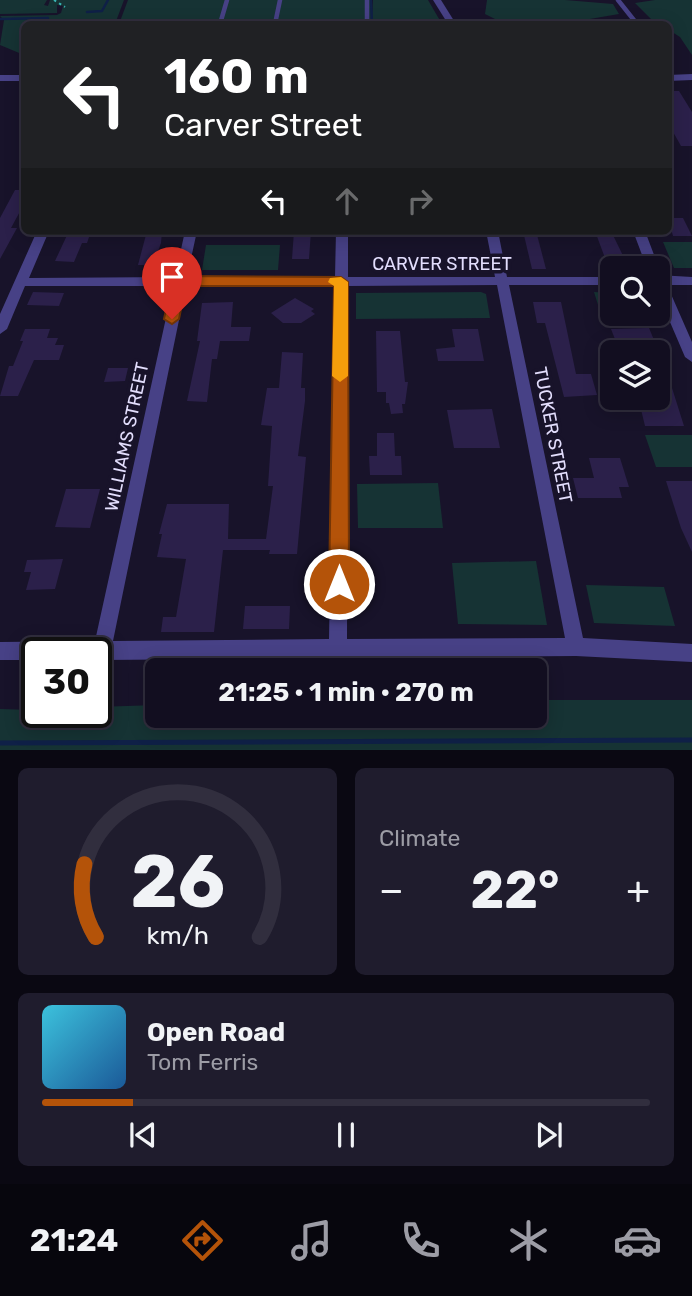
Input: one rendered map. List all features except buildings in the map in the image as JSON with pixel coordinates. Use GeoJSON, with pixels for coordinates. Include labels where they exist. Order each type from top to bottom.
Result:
{"type":"FeatureCollection","features":[{"type":"Feature","properties":{"kind":"street"},"geometry":{"type":"LineString","coordinates":[[437,0],[450,21]]}},
{"type":"Feature","properties":{"kind":"street"},"geometry":{"type":"LineString","coordinates":[[0,78],[21,78]]}},
{"type":"Feature","properties":{"kind":"street"},"geometry":{"type":"LineString","coordinates":[[672,78],[692,78]]}},
{"type":"Feature","properties":{"kind":"street"},"geometry":{"type":"LineString","coordinates":[[0,328],[41,235]]}},
{"type":"Feature","properties":{"kind":"street","name":"WILLIAMS STREET"},"geometry":{"type":"LineString","coordinates":[[105,637],[190,235]]}},
{"type":"Feature","properties":{"kind":"street"},"geometry":{"type":"LineString","coordinates":[[338,650],[342,235]]}},
{"type":"Feature","properties":{"kind":"street","name":"TUCKER STREET"},"geometry":{"type":"LineString","coordinates":[[493,235],[576,647]]}},
{"type":"Feature","properties":{"kind":"street"},"geometry":{"type":"LineString","coordinates":[[641,235],[648,256]]}},
{"type":"Feature","properties":{"kind":"street","name":"CARVER STREET"},"geometry":{"type":"LineString","coordinates":[[20,282],[600,281]]}},
{"type":"Feature","properties":{"kind":"street"},"geometry":{"type":"LineString","coordinates":[[670,281],[692,281]]}},
{"type":"Feature","properties":{"kind":"street"},"geometry":{"type":"LineString","coordinates":[[670,308],[692,357]]}},
{"type":"Feature","properties":{"kind":"street"},"geometry":{"type":"LineString","coordinates":[[112,651],[576,647],[692,653]]}},
{"type":"Feature","properties":{"kind":"street"},"geometry":{"type":"LineString","coordinates":[[0,651],[21,651]]}},
{"type":"Feature","properties":{"kind":"lane"},"geometry":{"type":"LineString","coordinates":[[221,21],[227,0]]}},
{"type":"Feature","properties":{"kind":"lane"},"geometry":{"type":"LineString","coordinates":[[276,21],[280,0]]}},
{"type":"Feature","properties":{"kind":"lane"},"geometry":{"type":"LineString","coordinates":[[367,0],[367,21]]}},
{"type":"Feature","properties":{"kind":"lane"},"geometry":{"type":"LineString","coordinates":[[618,0],[634,21]]}},
{"type":"Feature","properties":{"kind":"path"},"geometry":{"type":"LineString","coordinates":[[54,0],[65,7]]}},
{"type":"Feature","properties":{"kind":"green space"},"geometry":{"type":"Polygon","coordinates":[[[0,0],[47,0],[44,5],[48,6],[50,0],[124,0],[116,21],[21,21],[21,54],[0,45],[4,20],[0,16],[57,15],[61,13],[63,6],[57,5],[57,13],[0,14],[0,0]]]}},
{"type":"Feature","properties":{"kind":"green space"},"geometry":{"type":"Polygon","coordinates":[[[128,0],[371,0],[372,19],[373,0],[428,0],[440,21],[120,21],[128,0]]]}},
{"type":"Feature","properties":{"kind":"green space"},"geometry":{"type":"Polygon","coordinates":[[[487,0],[565,0],[613,4],[619,14],[584,21],[499,21],[485,14],[487,0]]]}},
{"type":"Feature","properties":{"kind":"green space"},"geometry":{"type":"Polygon","coordinates":[[[692,0],[692,55],[680,37],[672,32],[672,21],[653,21],[635,3],[692,0]]]}},
{"type":"Feature","properties":{"kind":"green space"},"geometry":{"type":"Polygon","coordinates":[[[663,242],[692,242],[692,268],[674,268],[663,242]]]}},
{"type":"Feature","properties":{"kind":"green space"},"geometry":{"type":"Polygon","coordinates":[[[206,245],[280,245],[278,270],[202,270],[206,245]]]}},
{"type":"Feature","properties":{"kind":"green space"},"geometry":{"type":"Polygon","coordinates":[[[594,292],[600,292],[600,311],[594,292]]]}},
{"type":"Feature","properties":{"kind":"green space"},"geometry":{"type":"Polygon","coordinates":[[[356,293],[486,294],[490,318],[356,319],[356,293]]]}},
{"type":"Feature","properties":{"kind":"green space"},"geometry":{"type":"Polygon","coordinates":[[[645,435],[692,435],[692,467],[656,467],[645,435]]]}},
{"type":"Feature","properties":{"kind":"green space"},"geometry":{"type":"Polygon","coordinates":[[[438,483],[443,528],[358,528],[357,484],[438,483]]]}},
{"type":"Feature","properties":{"kind":"green space"},"geometry":{"type":"Polygon","coordinates":[[[536,561],[547,625],[458,624],[452,563],[536,561]]]}},
{"type":"Feature","properties":{"kind":"green space"},"geometry":{"type":"Polygon","coordinates":[[[586,585],[664,587],[675,626],[594,623],[586,585]]]}},
{"type":"Feature","properties":{"kind":"green space"},"geometry":{"type":"Polygon","coordinates":[[[547,700],[692,700],[692,750],[0,750],[0,709],[21,710],[21,728],[112,728],[112,706],[145,705],[145,728],[547,728],[547,700]]]}},
{"type":"Feature","properties":{"kind":"waterway"},"geometry":{"type":"LineString","coordinates":[[87,12],[102,11],[108,0]]}},
{"type":"Feature","properties":{"kind":"waterway"},"geometry":{"type":"LineString","coordinates":[[371,0],[372,21]]}},
{"type":"Feature","properties":{"kind":"waterway"},"geometry":{"type":"LineString","coordinates":[[0,19],[48,18]]}},
{"type":"Feature","properties":{"kind":"waterway"},"geometry":{"type":"LineString","coordinates":[[0,743],[692,740]]}},
{"type":"Feature","properties":{"kind":"slow traffic"},"geometry":{"type":"LineString","coordinates":[[335,282],[341,282],[340,376]]}},
{"type":"Feature","properties":{"kind":"route"},"geometry":{"type":"LineString","coordinates":[[172,319],[180,281],[341,282],[339,584]]}}]}
